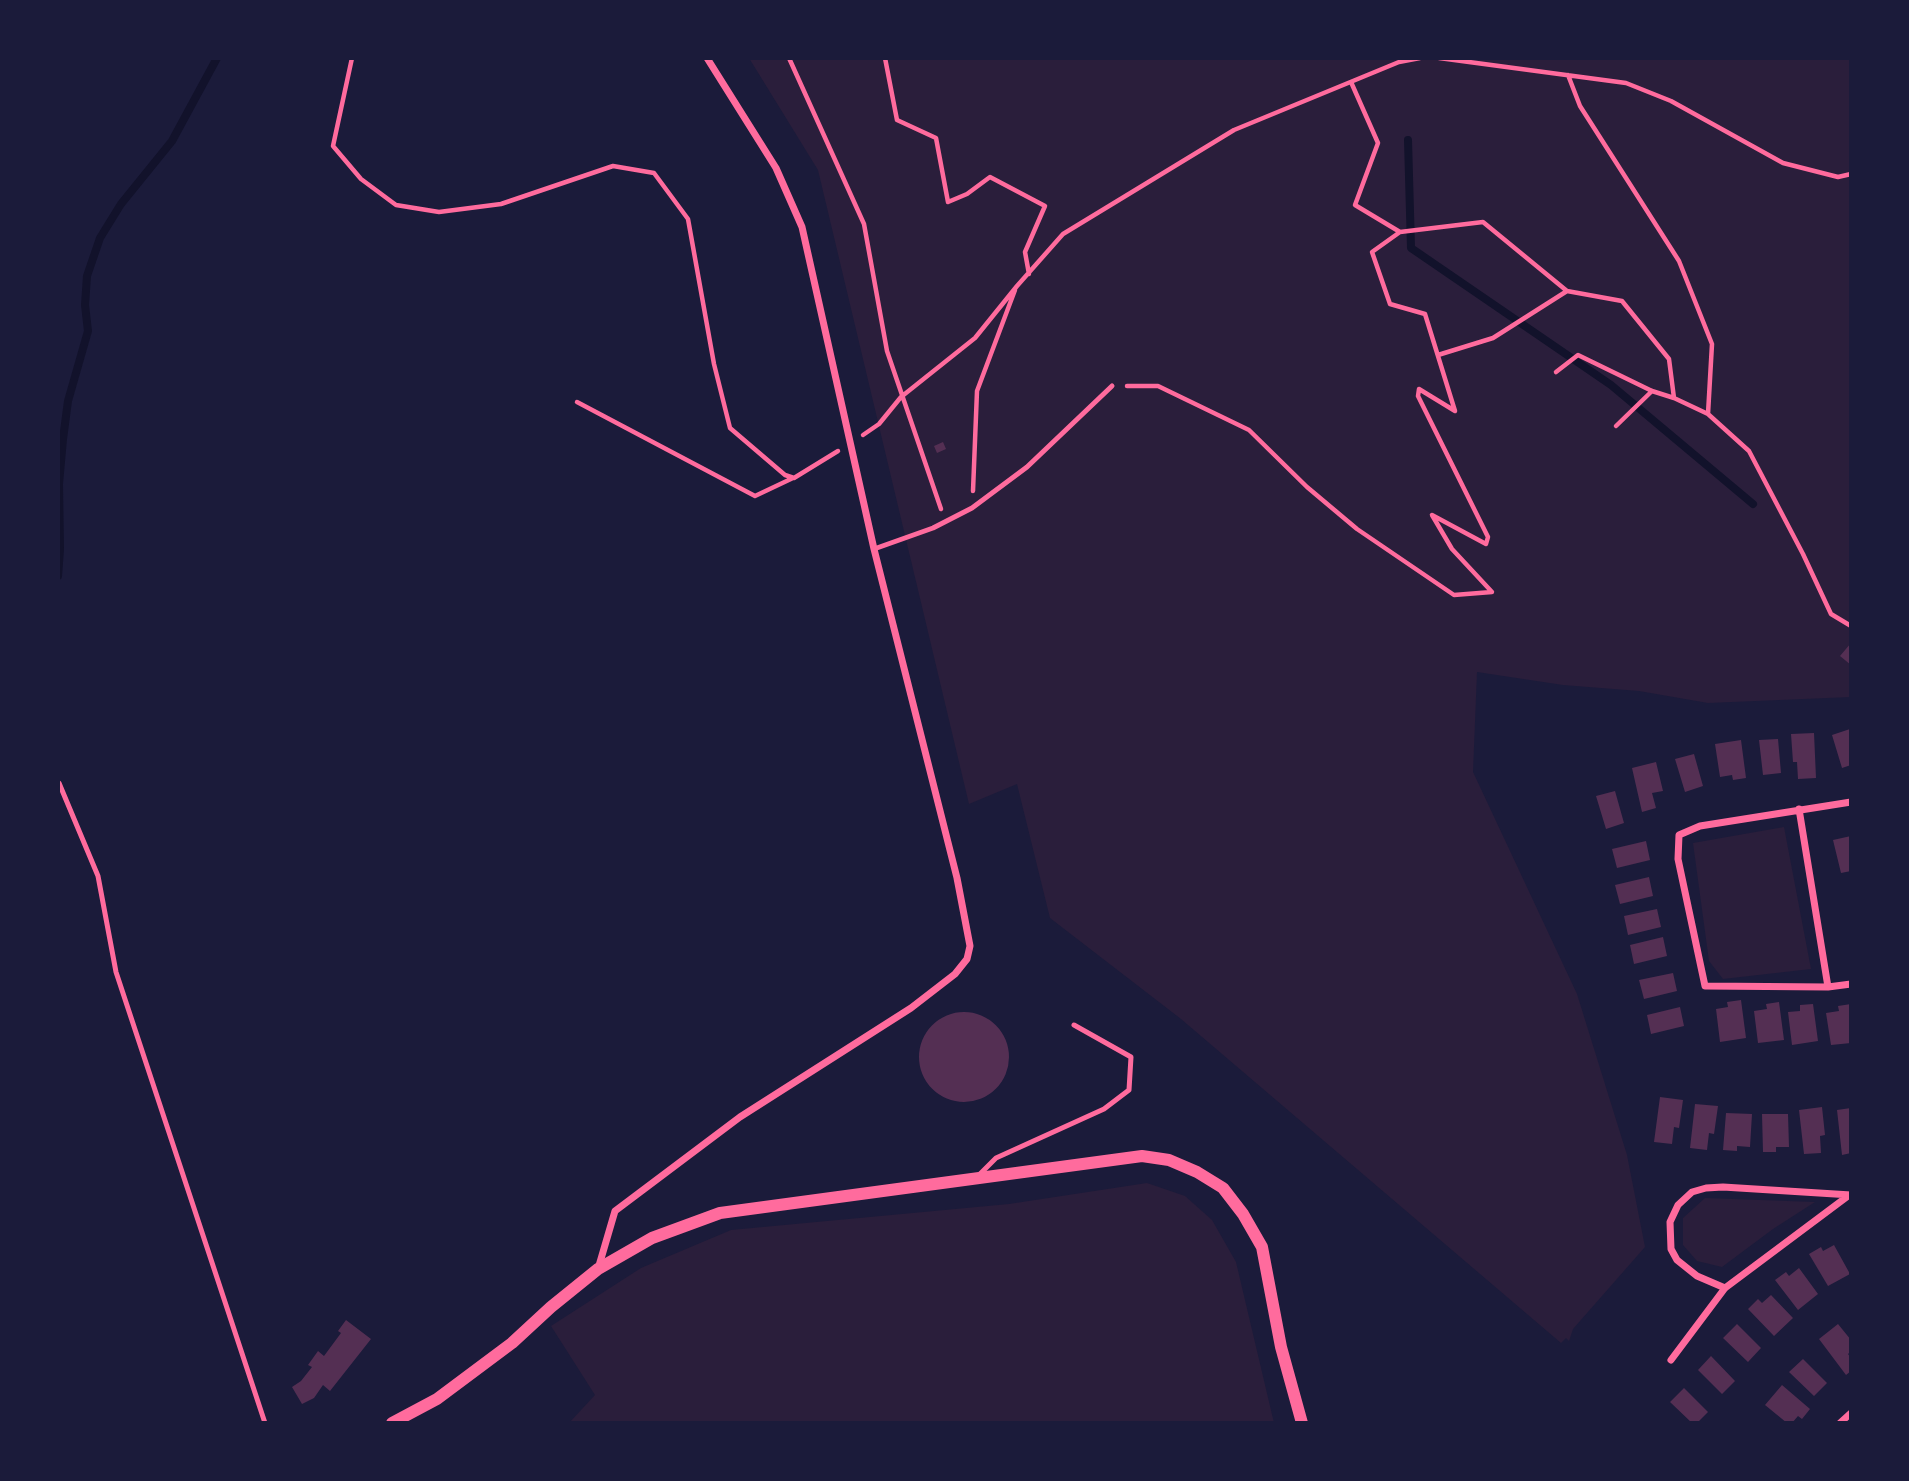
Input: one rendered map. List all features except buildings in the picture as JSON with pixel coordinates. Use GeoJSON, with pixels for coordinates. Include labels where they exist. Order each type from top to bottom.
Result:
{"type":"FeatureCollection","features":[{"type":"Feature","properties":{"kind":"street"},"geometry":{"type":"LineString","coordinates":[[598,1269],[615,1212],[740,1117],[911,1008],[955,974],[967,959],[971,946],[967,920],[874,549],[802,227],[776,168],[707,58]]}},
{"type":"Feature","properties":{"kind":"street"},"geometry":{"type":"LineString","coordinates":[[1851,802],[1700,826],[1679,835],[1678,859],[1705,986],[1828,987],[1851,984]]}},
{"type":"Feature","properties":{"kind":"street"},"geometry":{"type":"LineString","coordinates":[[1799,809],[1828,987]]}},
{"type":"Feature","properties":{"kind":"street"},"geometry":{"type":"LineString","coordinates":[[392,1423],[437,1399],[512,1343],[598,1269],[652,1237],[720,1213],[1142,1156],[1169,1160],[1223,1188],[1243,1214],[1262,1247],[1281,1347],[1302,1423]]}},
{"type":"Feature","properties":{"kind":"street"},"geometry":{"type":"LineString","coordinates":[[1725,1288],[1697,1276],[1678,1260],[1671,1250],[1670,1222],[1678,1205],[1692,1192],[1723,1187],[1850,1196]]}},
{"type":"Feature","properties":{"kind":"street"},"geometry":{"type":"LineString","coordinates":[[1671,1360],[1725,1288],[1850,1196]]}},
{"type":"Feature","properties":{"kind":"street"},"geometry":{"type":"LineString","coordinates":[[1840,1423],[1851,1413]]}},
{"type":"Feature","properties":{"kind":"lane"},"geometry":{"type":"LineString","coordinates":[[874,549],[946,522],[972,508],[1027,467],[1112,386]]}},
{"type":"Feature","properties":{"kind":"lane"},"geometry":{"type":"LineString","coordinates":[[59,783],[98,876],[116,972],[265,1423]]}},
{"type":"Feature","properties":{"kind":"lane"},"geometry":{"type":"LineString","coordinates":[[975,1180],[996,1158],[1104,1108],[1129,1090],[1132,1057],[1074,1025]]}},
{"type":"Feature","properties":{"kind":"path"},"geometry":{"type":"LineString","coordinates":[[352,58],[333,146],[362,179],[396,205],[439,212],[501,204],[613,166],[654,173],[688,219],[714,364],[730,428],[785,475],[794,478]]}},
{"type":"Feature","properties":{"kind":"path"},"geometry":{"type":"LineString","coordinates":[[789,58],[864,223],[887,351],[946,522]]}},
{"type":"Feature","properties":{"kind":"path"},"geometry":{"type":"LineString","coordinates":[[885,58],[897,120],[936,138],[948,202],[967,194],[990,177],[1045,205],[1025,252],[1029,274]]}},
{"type":"Feature","properties":{"kind":"path"},"geometry":{"type":"LineString","coordinates":[[577,402],[755,496],[794,478],[878,424],[901,397],[975,338],[1063,234],[1234,130],[1399,62],[1420,58]]}},
{"type":"Feature","properties":{"kind":"path"},"geometry":{"type":"LineString","coordinates":[[1439,58],[1626,83],[1671,101],[1783,163],[1838,177],[1851,174]]}},
{"type":"Feature","properties":{"kind":"path"},"geometry":{"type":"LineString","coordinates":[[1568,75],[1580,106],[1683,273],[1712,344],[1708,414]]}},
{"type":"Feature","properties":{"kind":"path"},"geometry":{"type":"LineString","coordinates":[[1351,82],[1378,143],[1355,205],[1401,232]]}},
{"type":"Feature","properties":{"kind":"path"},"geometry":{"type":"LineString","coordinates":[[1843,176],[1851,180]]}},
{"type":"Feature","properties":{"kind":"path"},"geometry":{"type":"LineString","coordinates":[[1112,386],[1158,386],[1249,429],[1317,496],[1357,530],[1454,595],[1492,592],[1452,549],[1432,515],[1486,544],[1488,537],[1418,396],[1419,389],[1455,411],[1425,314],[1390,304],[1372,251],[1401,232],[1483,222],[1567,291],[1622,301],[1669,359],[1674,398]]}},
{"type":"Feature","properties":{"kind":"path"},"geometry":{"type":"LineString","coordinates":[[972,508],[977,391],[1017,286]]}},
{"type":"Feature","properties":{"kind":"path"},"geometry":{"type":"LineString","coordinates":[[1438,355],[1493,338],[1567,291]]}},
{"type":"Feature","properties":{"kind":"path"},"geometry":{"type":"LineString","coordinates":[[1556,372],[1578,355],[1652,391],[1708,414],[1749,451],[1831,614],[1851,626]]}},
{"type":"Feature","properties":{"kind":"path"},"geometry":{"type":"LineString","coordinates":[[1616,426],[1652,391]]}},
{"type":"Feature","properties":{"kind":"shaded area"},"geometry":{"type":"Polygon","coordinates":[[[749,58],[1851,58],[1851,697],[1708,703],[1639,691],[1563,685],[1477,672],[1473,772],[1577,994],[1627,1155],[1645,1247],[1573,1329],[1569,1341],[1566,1338],[1561,1343],[1181,1019],[1050,918],[1017,784],[969,804],[818,170],[749,58]]]}},
{"type":"Feature","properties":{"kind":"shaded area"},"geometry":{"type":"Polygon","coordinates":[[[1784,827],[1811,969],[1723,979],[1709,961],[1693,843],[1784,827]]]}},
{"type":"Feature","properties":{"kind":"shaded area"},"geometry":{"type":"Polygon","coordinates":[[[1147,1183],[1185,1196],[1212,1220],[1236,1262],[1274,1423],[569,1423],[595,1395],[551,1326],[641,1268],[731,1230],[1009,1204],[1147,1183]]]}},
{"type":"Feature","properties":{"kind":"shaded area"},"geometry":{"type":"Polygon","coordinates":[[[1705,1198],[1815,1202],[1722,1267],[1697,1261],[1683,1245],[1683,1218],[1705,1198]]]}},
{"type":"Feature","properties":{"kind":"waterway"},"geometry":{"type":"LineString","coordinates":[[58,576],[59,484],[63,439],[68,401],[88,331],[85,305],[87,276],[100,238],[121,204],[172,141],[217,58]]}},
{"type":"Feature","properties":{"kind":"waterway"},"geometry":{"type":"LineString","coordinates":[[1408,140],[1411,248],[1611,385],[1753,504]]}}]}
